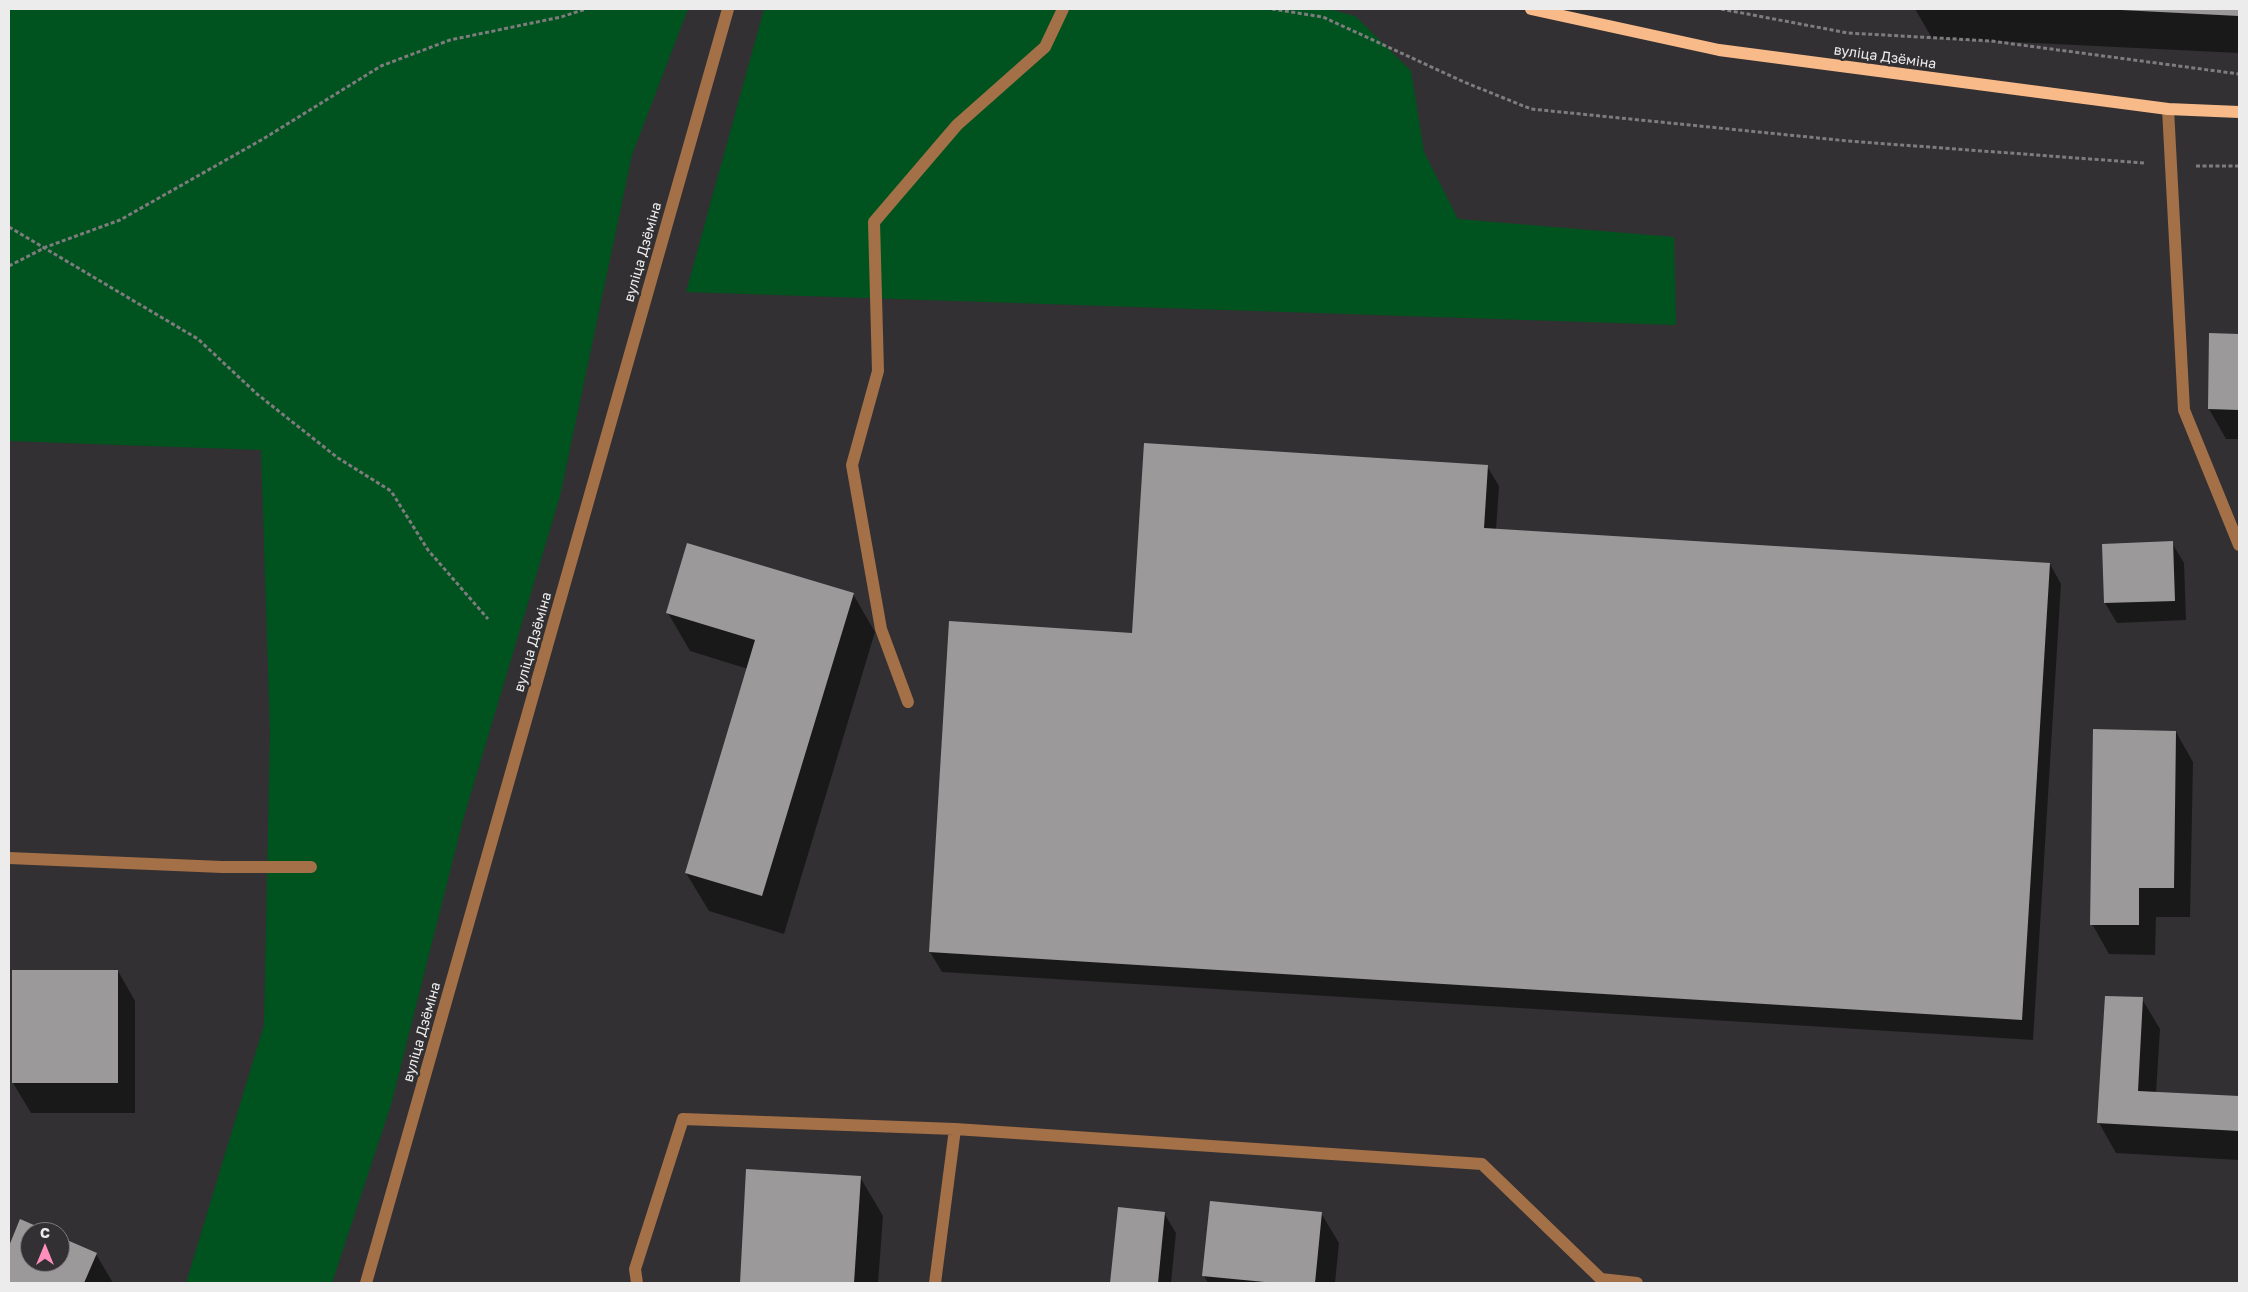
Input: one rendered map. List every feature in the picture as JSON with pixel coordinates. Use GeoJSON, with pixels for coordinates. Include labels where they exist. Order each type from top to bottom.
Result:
{"type":"FeatureCollection","features":[{"type":"Feature","properties":{"kind":"main road","name":"вуліца Дзёміна"},"geometry":{"type":"LineString","coordinates":[[1531,9],[1718,50],[2168,109],[2239,112]]}},
{"type":"Feature","properties":{"kind":"street","name":"вуліца Дзёміна"},"geometry":{"type":"LineString","coordinates":[[366,1283],[728,9]]}},
{"type":"Feature","properties":{"kind":"street"},"geometry":{"type":"LineString","coordinates":[[908,702],[881,630],[852,465],[878,371],[874,222],[958,125],[1044,47],[1063,9]]}},
{"type":"Feature","properties":{"kind":"street"},"geometry":{"type":"LineString","coordinates":[[2168,109],[2184,410],[2239,545]]}},
{"type":"Feature","properties":{"kind":"street"},"geometry":{"type":"LineString","coordinates":[[9,858],[222,867],[311,867]]}},
{"type":"Feature","properties":{"kind":"street"},"geometry":{"type":"LineString","coordinates":[[637,1283],[635,1269],[683,1120],[955,1129],[1482,1164],[1601,1278],[1637,1283]]}},
{"type":"Feature","properties":{"kind":"street"},"geometry":{"type":"LineString","coordinates":[[935,1283],[955,1129]]}},
{"type":"Feature","properties":{"kind":"path"},"geometry":{"type":"LineString","coordinates":[[9,266],[46,247],[120,220],[263,139],[381,66],[450,40],[561,18],[586,9]]}},
{"type":"Feature","properties":{"kind":"path"},"geometry":{"type":"LineString","coordinates":[[1272,9],[1323,18],[1464,82],[1531,109],[1848,141],[2170,165],[2239,166]]}},
{"type":"Feature","properties":{"kind":"path"},"geometry":{"type":"LineString","coordinates":[[1721,9],[1848,33],[1991,41],[2239,74]]}},
{"type":"Feature","properties":{"kind":"path"},"geometry":{"type":"LineString","coordinates":[[9,227],[46,247],[198,339],[272,406],[338,458],[391,491],[428,550],[488,619]]}},
{"type":"Feature","properties":{"kind":"green space"},"geometry":{"type":"Polygon","coordinates":[[[9,9],[688,9],[632,155],[560,496],[463,820],[391,1105],[332,1283],[186,1283],[264,1025],[270,732],[261,450],[9,441],[9,9]]]}},
{"type":"Feature","properties":{"kind":"green space"},"geometry":{"type":"Polygon","coordinates":[[[764,9],[1328,9],[1355,16],[1411,71],[1424,152],[1458,219],[1674,237],[1676,325],[686,292],[764,9]]]}},
{"type":"Feature","properties":{"kind":"building"},"geometry":{"type":"Polygon","coordinates":[[[2239,9],[2239,16],[2121,10],[2239,9]]]}},
{"type":"Feature","properties":{"kind":"building"},"geometry":{"type":"Polygon","coordinates":[[[2209,333],[2239,334],[2239,410],[2208,409],[2209,333]]]}},
{"type":"Feature","properties":{"kind":"building"},"geometry":{"type":"Polygon","coordinates":[[[1144,443],[1488,465],[1484,528],[2050,563],[2022,1020],[929,952],[949,621],[1132,633],[1144,443]]]}},
{"type":"Feature","properties":{"kind":"building"},"geometry":{"type":"Polygon","coordinates":[[[2173,541],[2175,601],[2104,603],[2102,544],[2173,541]]]}},
{"type":"Feature","properties":{"kind":"building"},"geometry":{"type":"Polygon","coordinates":[[[687,543],[854,593],[762,896],[685,873],[755,640],[666,613],[687,543]]]}},
{"type":"Feature","properties":{"kind":"building"},"geometry":{"type":"Polygon","coordinates":[[[2093,729],[2176,731],[2174,888],[2139,888],[2139,925],[2090,925],[2093,729]]]}},
{"type":"Feature","properties":{"kind":"building"},"geometry":{"type":"Polygon","coordinates":[[[12,970],[118,970],[118,1083],[12,1083],[12,970]]]}},
{"type":"Feature","properties":{"kind":"building"},"geometry":{"type":"Polygon","coordinates":[[[2105,996],[2143,997],[2138,1091],[2239,1096],[2239,1131],[2097,1123],[2105,996]]]}},
{"type":"Feature","properties":{"kind":"building"},"geometry":{"type":"Polygon","coordinates":[[[746,1169],[861,1176],[854,1283],[740,1283],[746,1169]]]}},
{"type":"Feature","properties":{"kind":"building"},"geometry":{"type":"Polygon","coordinates":[[[1210,1201],[1322,1212],[1315,1283],[1275,1283],[1202,1276],[1210,1201]]]}},
{"type":"Feature","properties":{"kind":"building"},"geometry":{"type":"Polygon","coordinates":[[[1118,1207],[1165,1212],[1158,1283],[1110,1283],[1118,1207]]]}},
{"type":"Feature","properties":{"kind":"building"},"geometry":{"type":"Polygon","coordinates":[[[20,1219],[27,1222],[20,1222],[20,1272],[70,1272],[70,1241],[97,1253],[84,1283],[9,1283],[9,1246],[20,1219]]]}}]}
